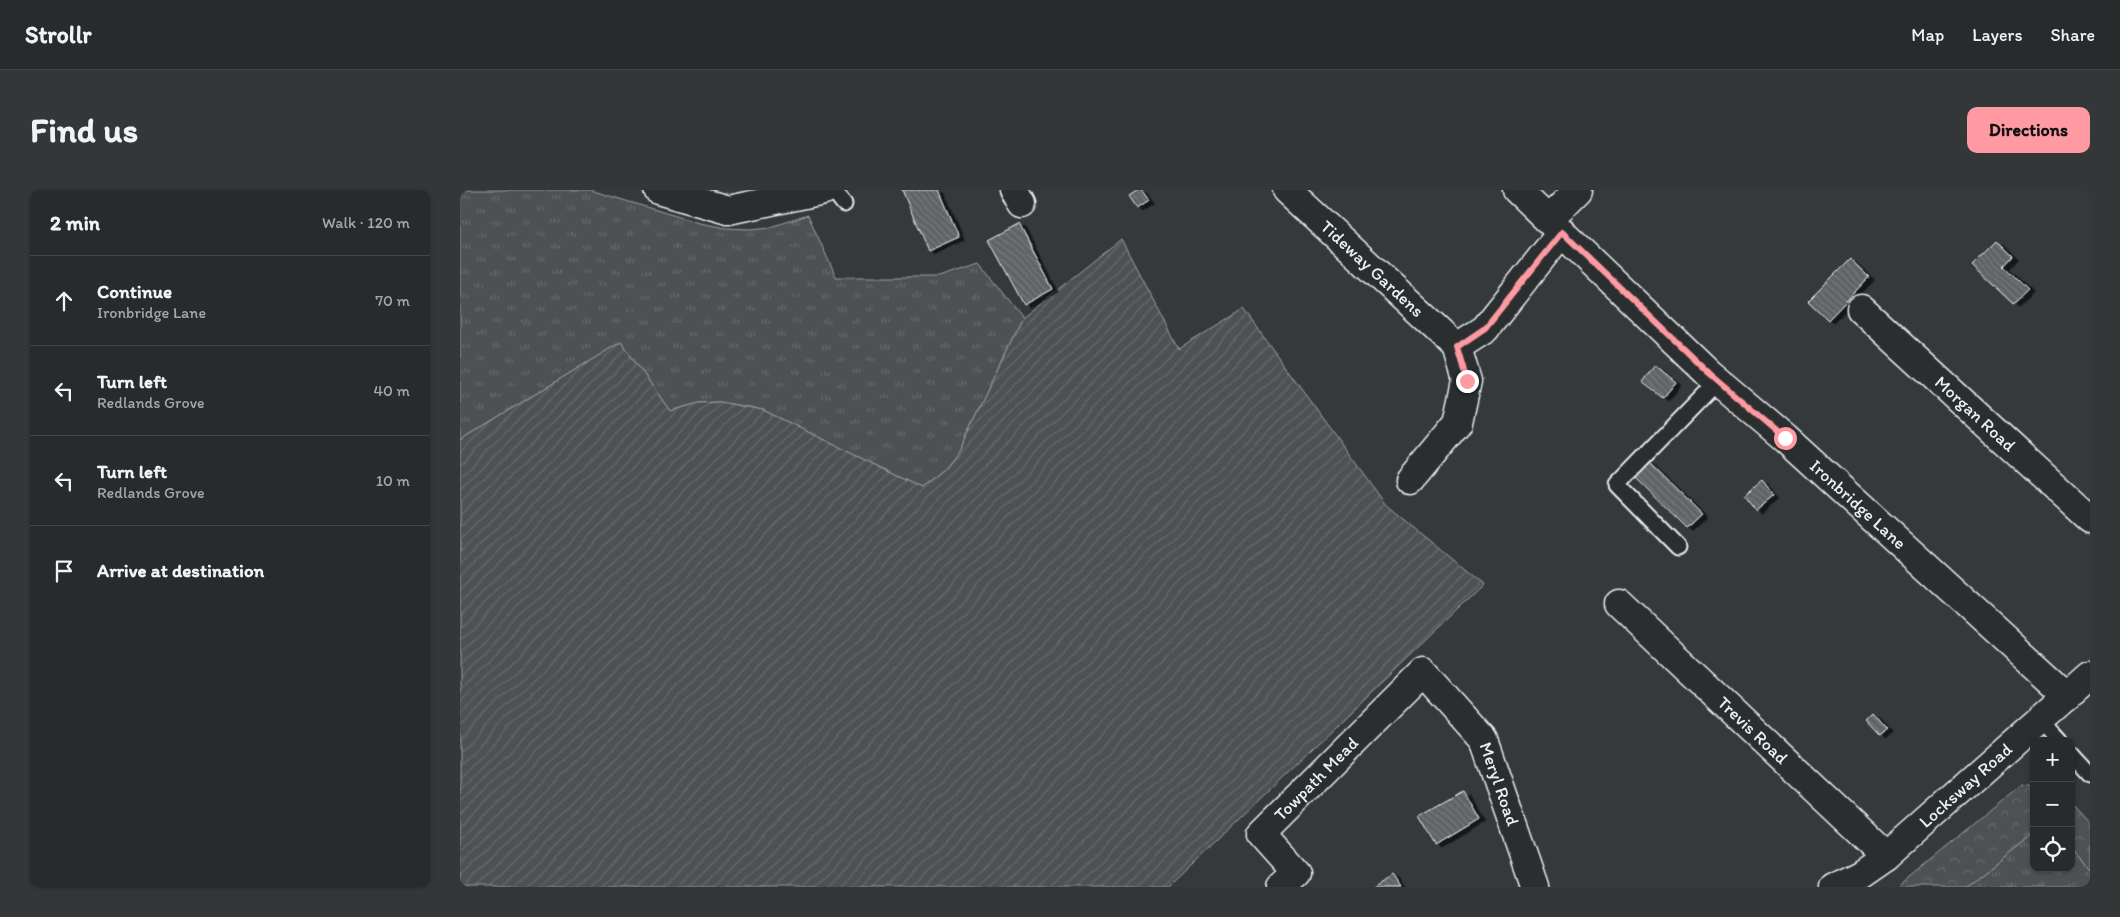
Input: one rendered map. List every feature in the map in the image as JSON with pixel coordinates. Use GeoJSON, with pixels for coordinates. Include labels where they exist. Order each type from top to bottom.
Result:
{"type":"FeatureCollection","features":[{"type":"Feature","properties":{"kind":"street"},"geometry":{"type":"LineString","coordinates":[[658,190],[731,200],[834,197]]}},
{"type":"Feature","properties":{"kind":"street","name":"Tideway Gardens"},"geometry":{"type":"LineString","coordinates":[[1287,190],[1457,347]]}},
{"type":"Feature","properties":{"kind":"street","name":"Ironbridge Lane"},"geometry":{"type":"LineString","coordinates":[[1517,190],[1718,381],[1785,438],[2068,696]]}},
{"type":"Feature","properties":{"kind":"street"},"geometry":{"type":"LineString","coordinates":[[1410,480],[1458,422],[1467,381],[1457,347],[1485,328],[1578,190]]}},
{"type":"Feature","properties":{"kind":"street","name":"Morgan Road"},"geometry":{"type":"LineString","coordinates":[[1861,309],[2090,519]]}},
{"type":"Feature","properties":{"kind":"street","name":"Trevis Road"},"geometry":{"type":"LineString","coordinates":[[1619,604],[1886,856]]}},
{"type":"Feature","properties":{"kind":"street","name":"Towpath Mead"},"geometry":{"type":"LineString","coordinates":[[1281,887],[1296,873],[1261,834],[1423,672]]}},
{"type":"Feature","properties":{"kind":"street","name":"Meryl Road"},"geometry":{"type":"LineString","coordinates":[[1423,672],[1484,740],[1535,887]]}},
{"type":"Feature","properties":{"kind":"street","name":"Locksway Road"},"geometry":{"type":"LineString","coordinates":[[1833,887],[1860,874],[1886,856],[2090,675]]}},
{"type":"Feature","properties":{"kind":"lane"},"geometry":{"type":"LineString","coordinates":[[833,190],[834,197]]}},
{"type":"Feature","properties":{"kind":"lane"},"geometry":{"type":"LineString","coordinates":[[1678,547],[1617,485],[1718,381]]}},
{"type":"Feature","properties":{"kind":"lane"},"geometry":{"type":"LineString","coordinates":[[2040,719],[2056,737]]}},
{"type":"Feature","properties":{"kind":"lane"},"geometry":{"type":"LineString","coordinates":[[2075,757],[2090,774]]}},
{"type":"Feature","properties":{"kind":"green space"},"geometry":{"type":"Polygon","coordinates":[[[460,190],[590,190],[699,223],[726,228],[750,229],[771,227],[808,215],[836,277],[939,277],[980,264],[1022,318],[959,450],[944,469],[922,488],[763,410],[720,402],[699,403],[670,411],[621,342],[460,440],[460,190]]]}},
{"type":"Feature","properties":{"kind":"green space"},"geometry":{"type":"Polygon","coordinates":[[[1121,239],[1179,349],[1244,309],[1386,505],[1483,585],[1168,887],[460,887],[460,440],[621,342],[670,411],[699,403],[720,402],[763,410],[922,488],[944,469],[959,450],[1022,318],[1121,239]]]}},
{"type":"Feature","properties":{"kind":"green space"},"geometry":{"type":"Polygon","coordinates":[[[2022,785],[2030,786],[2030,837],[1965,887],[1897,887],[2022,785]]]}},
{"type":"Feature","properties":{"kind":"green space"},"geometry":{"type":"Polygon","coordinates":[[[2075,807],[2090,824],[2090,869],[2075,852],[2075,807]]]}},
{"type":"Feature","properties":{"kind":"green space"},"geometry":{"type":"Polygon","coordinates":[[[2030,837],[2030,872],[2075,872],[2075,852],[2090,869],[2090,887],[1965,887],[2030,837]]]}},
{"type":"Feature","properties":{"kind":"building"},"geometry":{"type":"Polygon","coordinates":[[[902,190],[939,190],[959,237],[928,251],[902,190]]]}},
{"type":"Feature","properties":{"kind":"building"},"geometry":{"type":"Polygon","coordinates":[[[1141,190],[1149,200],[1137,208],[1129,196],[1141,190]]]}},
{"type":"Feature","properties":{"kind":"building"},"geometry":{"type":"Polygon","coordinates":[[[1019,224],[1053,289],[1024,305],[989,240],[1019,224]]]}},
{"type":"Feature","properties":{"kind":"building"},"geometry":{"type":"Polygon","coordinates":[[[1997,240],[2013,256],[2004,266],[2028,290],[2013,304],[1972,265],[1997,240]]]}},
{"type":"Feature","properties":{"kind":"building"},"geometry":{"type":"Polygon","coordinates":[[[1850,259],[1869,277],[1828,320],[1808,301],[1850,259]]]}},
{"type":"Feature","properties":{"kind":"building"},"geometry":{"type":"Polygon","coordinates":[[[1655,365],[1676,382],[1663,398],[1642,382],[1655,365]]]}},
{"type":"Feature","properties":{"kind":"building"},"geometry":{"type":"Polygon","coordinates":[[[1647,460],[1702,514],[1687,528],[1633,475],[1647,460]]]}},
{"type":"Feature","properties":{"kind":"building"},"geometry":{"type":"Polygon","coordinates":[[[1762,480],[1774,495],[1756,510],[1744,495],[1762,480]]]}},
{"type":"Feature","properties":{"kind":"building"},"geometry":{"type":"Polygon","coordinates":[[[1873,714],[1887,730],[1880,736],[1866,721],[1873,714]]]}},
{"type":"Feature","properties":{"kind":"building"},"geometry":{"type":"Polygon","coordinates":[[[1463,791],[1479,819],[1436,845],[1419,816],[1463,791]]]}},
{"type":"Feature","properties":{"kind":"building"},"geometry":{"type":"Polygon","coordinates":[[[1392,874],[1401,887],[1373,887],[1392,874]]]}},
{"type":"Feature","properties":{"kind":"route"},"geometry":{"type":"LineString","coordinates":[[1467,381],[1457,347],[1485,328],[1562,232],[1708,372],[1785,438]]}}]}
